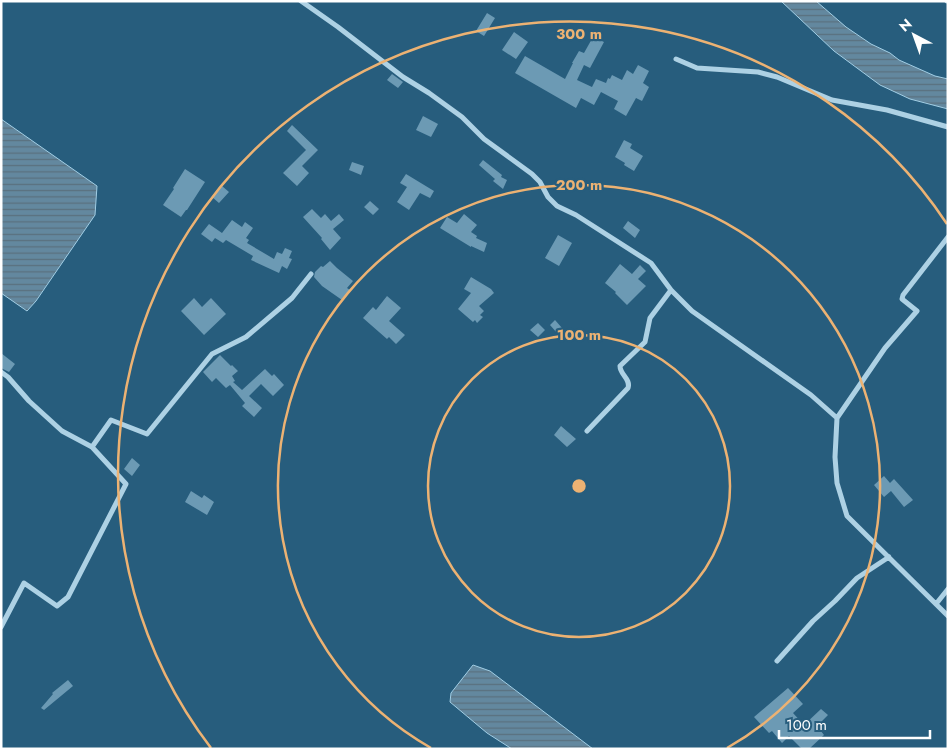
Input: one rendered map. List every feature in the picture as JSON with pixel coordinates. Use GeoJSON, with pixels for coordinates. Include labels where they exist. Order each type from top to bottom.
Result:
{"type":"FeatureCollection","features":[{"type":"Feature","properties":{"kind":"street"},"geometry":{"type":"LineString","coordinates":[[301,1],[403,77],[429,93],[532,174],[540,182],[548,197],[557,206],[609,235],[651,263],[672,290],[692,311],[811,395],[837,418]]}},
{"type":"Feature","properties":{"kind":"street"},"geometry":{"type":"LineString","coordinates":[[676,60],[698,68],[758,72],[777,77],[832,100],[887,110],[948,127]]}},
{"type":"Feature","properties":{"kind":"street"},"geometry":{"type":"LineString","coordinates":[[948,237],[903,294],[902,299],[917,311],[885,348],[837,418],[835,457],[837,483],[847,516],[948,616]]}},
{"type":"Feature","properties":{"kind":"street"},"geometry":{"type":"LineString","coordinates":[[92,447],[111,420],[147,434],[212,354],[246,337],[292,298],[311,274]]}},
{"type":"Feature","properties":{"kind":"street"},"geometry":{"type":"LineString","coordinates":[[587,431],[628,388],[629,382],[620,366],[645,342],[650,318],[672,290]]}},
{"type":"Feature","properties":{"kind":"street"},"geometry":{"type":"LineString","coordinates":[[1,372],[62,431],[92,447],[126,484],[68,597],[57,606],[24,583],[1,627]]}},
{"type":"Feature","properties":{"kind":"street"},"geometry":{"type":"LineString","coordinates":[[777,661],[813,621],[857,578],[889,557]]}},
{"type":"Feature","properties":{"kind":"street"},"geometry":{"type":"LineString","coordinates":[[936,604],[948,589]]}},
{"type":"Feature","properties":{"kind":"water"},"geometry":{"type":"Polygon","coordinates":[[[781,1],[816,1],[846,27],[871,44],[890,53],[899,60],[935,76],[948,79],[948,109],[910,99],[880,85],[834,51],[781,1]]]}},
{"type":"Feature","properties":{"kind":"water"},"geometry":{"type":"Polygon","coordinates":[[[1,119],[97,186],[95,215],[36,301],[27,311],[1,293],[1,119]]]}},
{"type":"Feature","properties":{"kind":"water"},"geometry":{"type":"Polygon","coordinates":[[[473,665],[490,671],[593,749],[512,749],[487,733],[450,702],[451,693],[473,665]]]}},
{"type":"Feature","properties":{"kind":"building"},"geometry":{"type":"Polygon","coordinates":[[[487,13],[495,18],[484,36],[476,31],[487,13]]]}},
{"type":"Feature","properties":{"kind":"building"},"geometry":{"type":"Polygon","coordinates":[[[514,32],[528,42],[516,59],[502,50],[514,32]]]}},
{"type":"Feature","properties":{"kind":"building"},"geometry":{"type":"Polygon","coordinates":[[[593,37],[604,42],[590,68],[584,65],[577,80],[592,87],[596,79],[606,83],[612,75],[622,80],[627,70],[633,74],[638,65],[649,71],[643,83],[649,87],[642,101],[636,98],[626,116],[614,109],[618,101],[601,92],[594,105],[581,98],[576,108],[515,73],[525,56],[565,79],[579,51],[584,53],[593,37]]]}},
{"type":"Feature","properties":{"kind":"building"},"geometry":{"type":"Polygon","coordinates":[[[392,74],[403,82],[398,88],[387,80],[392,74]]]}},
{"type":"Feature","properties":{"kind":"building"},"geometry":{"type":"Polygon","coordinates":[[[423,116],[438,124],[431,137],[416,130],[423,116]]]}},
{"type":"Feature","properties":{"kind":"building"},"geometry":{"type":"Polygon","coordinates":[[[292,125],[318,150],[302,166],[309,173],[297,186],[283,173],[306,150],[287,131],[292,125]]]}},
{"type":"Feature","properties":{"kind":"building"},"geometry":{"type":"Polygon","coordinates":[[[624,140],[632,144],[630,148],[643,156],[634,171],[615,157],[624,140]]]}},
{"type":"Feature","properties":{"kind":"building"},"geometry":{"type":"Polygon","coordinates":[[[483,160],[502,175],[501,177],[507,180],[503,189],[479,165],[483,160]]]}},
{"type":"Feature","properties":{"kind":"building"},"geometry":{"type":"Polygon","coordinates":[[[352,162],[364,166],[361,175],[349,170],[352,162]]]}},
{"type":"Feature","properties":{"kind":"building"},"geometry":{"type":"Polygon","coordinates":[[[185,169],[205,182],[181,217],[163,205],[185,169]]]}},
{"type":"Feature","properties":{"kind":"building"},"geometry":{"type":"Polygon","coordinates":[[[406,174],[434,191],[430,198],[420,193],[409,210],[397,202],[407,187],[400,183],[406,174]]]}},
{"type":"Feature","properties":{"kind":"building"},"geometry":{"type":"Polygon","coordinates":[[[222,186],[229,192],[219,203],[212,197],[222,186]]]}},
{"type":"Feature","properties":{"kind":"building"},"geometry":{"type":"Polygon","coordinates":[[[370,201],[379,209],[373,215],[364,207],[370,201]]]}},
{"type":"Feature","properties":{"kind":"building"},"geometry":{"type":"Polygon","coordinates":[[[312,209],[321,218],[325,214],[331,221],[339,214],[344,220],[333,229],[341,238],[330,250],[303,217],[312,209]]]}},
{"type":"Feature","properties":{"kind":"building"},"geometry":{"type":"Polygon","coordinates":[[[464,214],[477,225],[471,232],[477,236],[476,238],[487,243],[484,252],[471,247],[440,228],[447,217],[457,223],[464,214]]]}},
{"type":"Feature","properties":{"kind":"building"},"geometry":{"type":"Polygon","coordinates":[[[232,220],[242,227],[245,222],[253,228],[246,238],[249,240],[247,243],[274,259],[277,252],[282,254],[285,248],[292,251],[289,258],[292,259],[287,269],[282,266],[279,273],[251,260],[253,256],[226,240],[223,243],[215,238],[212,242],[201,234],[209,224],[222,233],[232,220]]]}},
{"type":"Feature","properties":{"kind":"building"},"geometry":{"type":"Polygon","coordinates":[[[628,221],[640,230],[635,238],[623,228],[628,221]]]}},
{"type":"Feature","properties":{"kind":"building"},"geometry":{"type":"Polygon","coordinates":[[[558,235],[572,243],[559,266],[545,258],[558,235]]]}},
{"type":"Feature","properties":{"kind":"building"},"geometry":{"type":"Polygon","coordinates":[[[330,261],[353,281],[347,288],[350,290],[342,300],[322,286],[314,277],[315,272],[321,266],[323,267],[330,261]]]}},
{"type":"Feature","properties":{"kind":"building"},"geometry":{"type":"Polygon","coordinates":[[[620,264],[632,274],[640,265],[646,271],[638,279],[646,286],[627,305],[605,283],[620,264]]]}},
{"type":"Feature","properties":{"kind":"building"},"geometry":{"type":"Polygon","coordinates":[[[471,277],[491,289],[494,293],[479,306],[484,311],[480,315],[483,317],[477,323],[475,320],[473,322],[458,309],[471,293],[464,289],[471,277]]]}},
{"type":"Feature","properties":{"kind":"building"},"geometry":{"type":"Polygon","coordinates":[[[387,296],[401,308],[389,321],[405,335],[396,344],[389,337],[387,339],[363,318],[373,307],[376,310],[387,296]]]}},
{"type":"Feature","properties":{"kind":"building"},"geometry":{"type":"Polygon","coordinates":[[[194,298],[202,307],[211,298],[226,314],[204,335],[181,311],[194,298]]]}},
{"type":"Feature","properties":{"kind":"building"},"geometry":{"type":"Polygon","coordinates":[[[555,320],[562,328],[557,333],[550,325],[555,320]]]}},
{"type":"Feature","properties":{"kind":"building"},"geometry":{"type":"Polygon","coordinates":[[[538,323],[545,330],[538,337],[530,330],[538,323]]]}},
{"type":"Feature","properties":{"kind":"building"},"geometry":{"type":"Polygon","coordinates":[[[1,353],[15,364],[9,372],[1,368],[1,353]]]}},
{"type":"Feature","properties":{"kind":"building"},"geometry":{"type":"Polygon","coordinates":[[[220,355],[238,371],[232,376],[235,381],[233,382],[242,390],[265,369],[272,376],[274,374],[284,385],[273,396],[261,384],[249,396],[262,408],[254,417],[242,406],[245,403],[230,385],[226,388],[216,378],[212,382],[203,372],[220,355]]]}},
{"type":"Feature","properties":{"kind":"building"},"geometry":{"type":"Polygon","coordinates":[[[561,426],[576,439],[567,447],[554,435],[561,426]]]}},
{"type":"Feature","properties":{"kind":"building"},"geometry":{"type":"Polygon","coordinates":[[[132,458],[140,465],[132,476],[124,469],[132,458]]]}},
{"type":"Feature","properties":{"kind":"building"},"geometry":{"type":"Polygon","coordinates":[[[884,476],[890,483],[894,479],[913,500],[904,507],[891,491],[884,497],[874,485],[884,476]]]}},
{"type":"Feature","properties":{"kind":"building"},"geometry":{"type":"Polygon","coordinates":[[[191,491],[202,498],[204,495],[214,502],[207,515],[185,502],[191,491]]]}},
{"type":"Feature","properties":{"kind":"building"},"geometry":{"type":"Polygon","coordinates":[[[68,680],[73,686],[44,710],[41,708],[52,693],[68,680]]]}},
{"type":"Feature","properties":{"kind":"building"},"geometry":{"type":"Polygon","coordinates":[[[788,688],[803,704],[793,713],[804,725],[821,709],[828,715],[817,726],[824,735],[809,749],[802,749],[789,736],[782,743],[772,731],[769,733],[754,717],[788,688]]]}}]}
